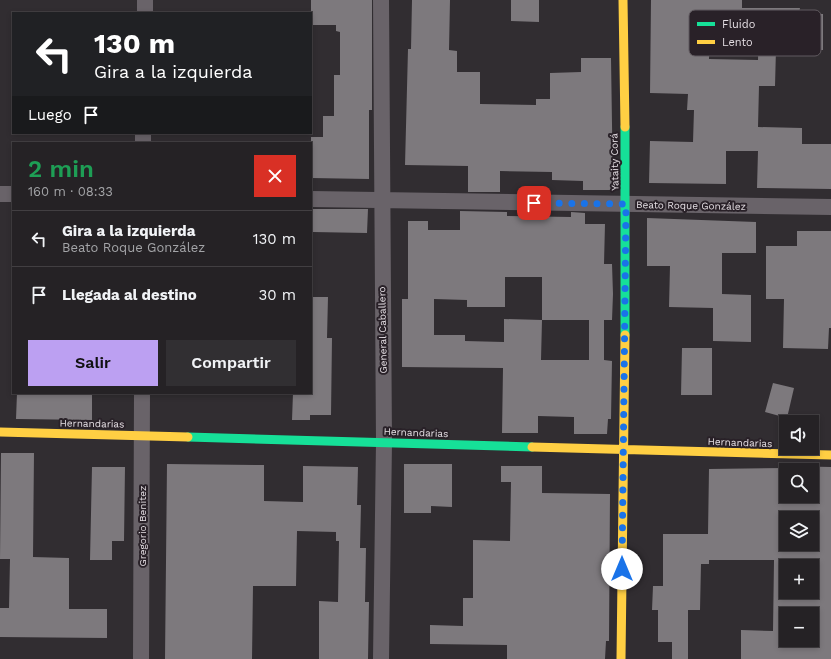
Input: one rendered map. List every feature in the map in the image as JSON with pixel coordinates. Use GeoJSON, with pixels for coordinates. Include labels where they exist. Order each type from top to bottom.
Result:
{"type":"FeatureCollection","features":[{"type":"Feature","properties":{"kind":"street"},"geometry":{"type":"LineString","coordinates":[[145,0],[145,12]]}},
{"type":"Feature","properties":{"kind":"street","name":"General Caballero"},"geometry":{"type":"LineString","coordinates":[[381,0],[381,200],[384,442],[381,659]]}},
{"type":"Feature","properties":{"kind":"street","name":"Yataity Corá"},"geometry":{"type":"LineString","coordinates":[[621,659],[622,449],[626,204],[623,0]]}},
{"type":"Feature","properties":{"kind":"street"},"geometry":{"type":"LineString","coordinates":[[0,194],[12,194]]}},
{"type":"Feature","properties":{"kind":"street","name":"Beato Roque González"},"geometry":{"type":"LineString","coordinates":[[312,199],[831,207]]}},
{"type":"Feature","properties":{"kind":"street","name":"Gregorio Benitez"},"geometry":{"type":"LineString","coordinates":[[142,394],[142,659]]}},
{"type":"Feature","properties":{"kind":"street","name":"Hernandarias"},"geometry":{"type":"LineString","coordinates":[[0,432],[831,455]]}},
{"type":"Feature","properties":{"kind":"building"},"geometry":{"type":"Polygon","coordinates":[[[311,0],[372,0],[372,110],[369,110],[369,179],[312,178],[311,137],[323,137],[323,116],[334,116],[334,75],[340,75],[340,32],[336,31],[336,25],[312,25],[311,0]]]}},
{"type":"Feature","properties":{"kind":"building"},"geometry":{"type":"Polygon","coordinates":[[[412,0],[450,0],[449,50],[457,51],[457,72],[480,72],[480,104],[536,105],[536,99],[550,99],[550,73],[581,72],[581,58],[611,58],[613,190],[583,190],[583,181],[552,180],[552,172],[500,171],[500,192],[468,192],[468,166],[405,165],[408,49],[411,49],[412,0]]]}},
{"type":"Feature","properties":{"kind":"building"},"geometry":{"type":"Polygon","coordinates":[[[511,0],[539,0],[539,22],[511,21],[511,0]]]}},
{"type":"Feature","properties":{"kind":"building"},"geometry":{"type":"Polygon","coordinates":[[[651,0],[742,0],[742,8],[800,8],[800,10],[689,10],[689,56],[709,56],[709,59],[758,60],[758,56],[776,56],[775,86],[759,86],[758,127],[802,128],[802,144],[831,144],[831,189],[757,188],[758,151],[726,151],[726,184],[649,183],[650,141],[693,142],[694,110],[687,110],[688,94],[650,93],[651,0]]]}},
{"type":"Feature","properties":{"kind":"building"},"geometry":{"type":"Polygon","coordinates":[[[821,14],[823,14],[823,50],[821,50],[821,14]]]}},
{"type":"Feature","properties":{"kind":"building"},"geometry":{"type":"Polygon","coordinates":[[[313,209],[368,209],[367,233],[313,232],[313,209]]]}},
{"type":"Feature","properties":{"kind":"building"},"geometry":{"type":"Polygon","coordinates":[[[460,211],[507,212],[507,216],[571,217],[571,212],[585,213],[585,224],[605,224],[604,264],[612,264],[613,294],[612,320],[604,320],[604,360],[612,361],[611,419],[608,419],[607,434],[574,434],[574,417],[538,416],[538,433],[502,433],[503,368],[402,367],[402,299],[408,299],[408,221],[428,221],[428,230],[460,230],[460,211]],[[505,277],[505,307],[467,307],[467,300],[434,299],[434,335],[465,335],[465,341],[504,342],[504,319],[542,320],[542,277],[505,277]],[[542,320],[541,360],[589,360],[589,320],[542,320]]]}},
{"type":"Feature","properties":{"kind":"building"},"geometry":{"type":"Polygon","coordinates":[[[647,218],[756,222],[756,253],[722,253],[722,294],[751,295],[751,342],[713,341],[713,308],[669,307],[670,266],[647,266],[647,218]]]}},
{"type":"Feature","properties":{"kind":"building"},"geometry":{"type":"Polygon","coordinates":[[[797,231],[831,231],[831,328],[829,328],[828,349],[783,348],[784,299],[766,299],[766,246],[797,246],[797,231]]]}},
{"type":"Feature","properties":{"kind":"building"},"geometry":{"type":"Polygon","coordinates":[[[312,297],[328,297],[327,338],[332,338],[331,415],[310,415],[310,420],[292,420],[293,394],[312,394],[312,297]]]}},
{"type":"Feature","properties":{"kind":"building"},"geometry":{"type":"Polygon","coordinates":[[[682,348],[712,348],[712,395],[681,395],[682,348]]]}},
{"type":"Feature","properties":{"kind":"building"},"geometry":{"type":"Polygon","coordinates":[[[773,383],[794,388],[788,415],[779,416],[765,412],[773,383]]]}},
{"type":"Feature","properties":{"kind":"building"},"geometry":{"type":"Polygon","coordinates":[[[17,394],[92,394],[92,420],[16,419],[17,394]]]}},
{"type":"Feature","properties":{"kind":"building"},"geometry":{"type":"Polygon","coordinates":[[[1,453],[34,453],[33,557],[69,558],[69,609],[107,609],[107,638],[0,637],[0,608],[9,608],[10,559],[0,559],[1,453]]]}},
{"type":"Feature","properties":{"kind":"building"},"geometry":{"type":"Polygon","coordinates":[[[167,464],[264,465],[264,501],[303,502],[303,466],[358,467],[357,505],[361,505],[360,548],[366,548],[365,602],[369,602],[368,659],[319,659],[319,601],[338,602],[339,541],[336,541],[336,532],[297,531],[296,586],[253,586],[252,659],[165,659],[167,464]]]}},
{"type":"Feature","properties":{"kind":"building"},"geometry":{"type":"Polygon","coordinates":[[[404,464],[452,464],[452,507],[431,506],[431,513],[404,513],[404,464]]]}},
{"type":"Feature","properties":{"kind":"building"},"geometry":{"type":"Polygon","coordinates":[[[501,466],[542,466],[542,493],[610,494],[609,641],[606,641],[605,659],[507,659],[507,645],[430,644],[430,625],[463,626],[463,598],[473,598],[473,540],[510,541],[511,482],[501,482],[501,466]]]}},
{"type":"Feature","properties":{"kind":"building"},"geometry":{"type":"Polygon","coordinates":[[[92,467],[125,467],[124,541],[112,541],[112,560],[90,560],[92,467]]]}},
{"type":"Feature","properties":{"kind":"building"},"geometry":{"type":"Polygon","coordinates":[[[819,467],[831,467],[831,659],[741,659],[741,630],[773,631],[774,560],[709,560],[709,564],[701,564],[700,610],[688,610],[688,659],[672,659],[672,642],[658,642],[658,610],[652,610],[653,586],[663,586],[663,534],[708,534],[709,469],[779,468],[779,503],[819,503],[819,467]]]}},
{"type":"Feature","properties":{"kind":"traffic: fast"},"geometry":{"type":"LineString","coordinates":[[625,127],[625,335]]}},
{"type":"Feature","properties":{"kind":"traffic: fast"},"geometry":{"type":"LineString","coordinates":[[188,437],[532,447]]}},
{"type":"Feature","properties":{"kind":"traffic: slow"},"geometry":{"type":"LineString","coordinates":[[623,0],[625,127]]}},
{"type":"Feature","properties":{"kind":"traffic: slow"},"geometry":{"type":"LineString","coordinates":[[621,659],[625,335]]}},
{"type":"Feature","properties":{"kind":"traffic: slow"},"geometry":{"type":"LineString","coordinates":[[0,432],[188,437]]}},
{"type":"Feature","properties":{"kind":"traffic: slow"},"geometry":{"type":"LineString","coordinates":[[532,447],[831,455]]}},
{"type":"Feature","properties":{"kind":"route"},"geometry":{"type":"LineString","coordinates":[[534,203],[626,204],[622,569]]}}]}
